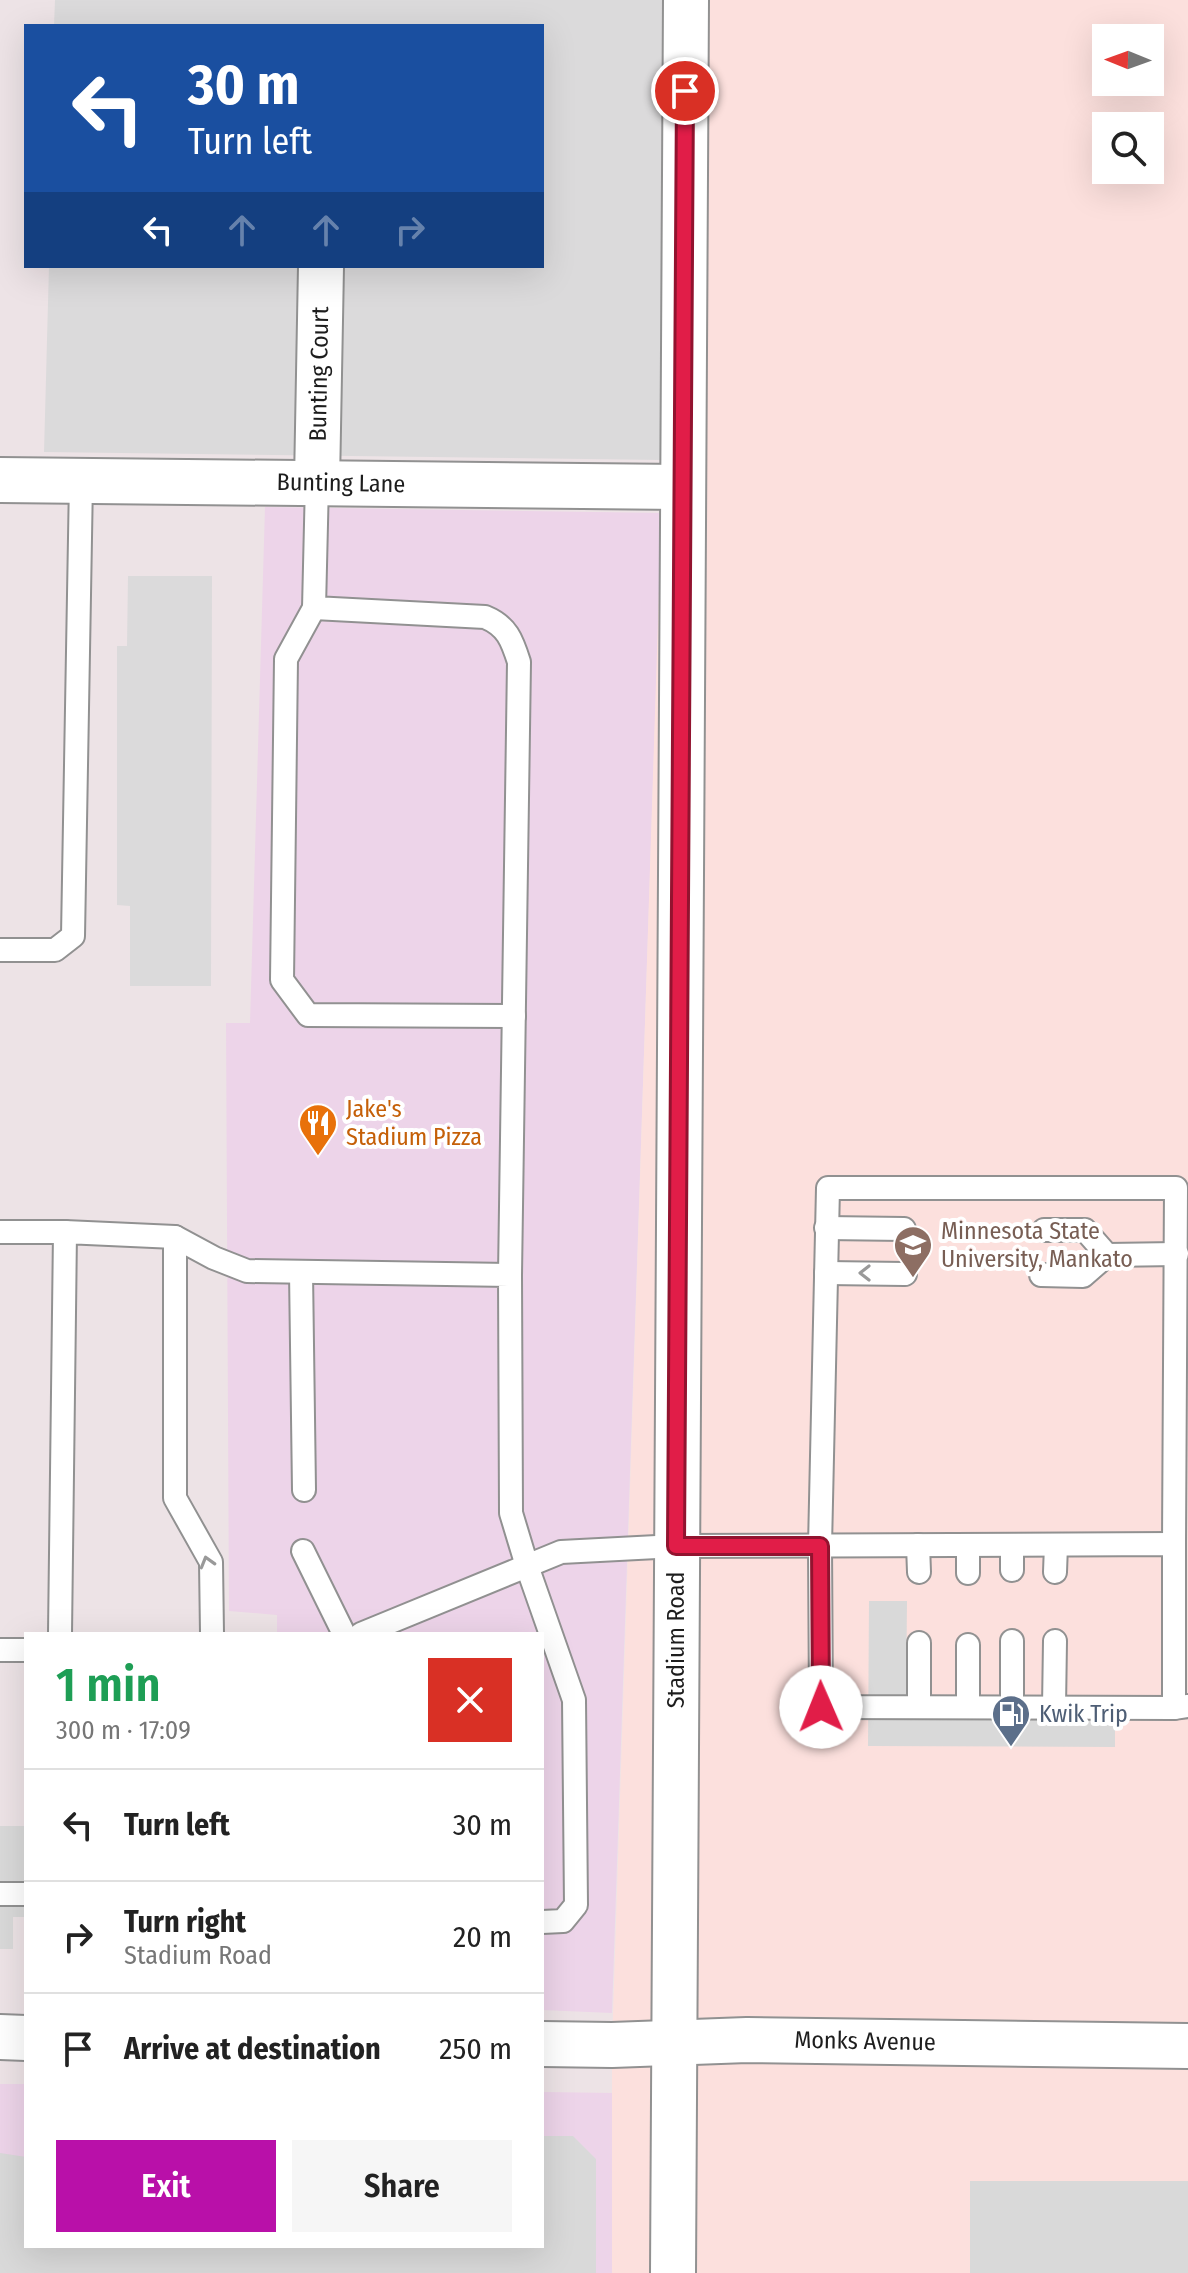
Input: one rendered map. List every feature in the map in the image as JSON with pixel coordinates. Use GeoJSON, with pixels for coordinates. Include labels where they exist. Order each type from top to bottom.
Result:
{"type":"FeatureCollection","features":[{"type":"Feature","properties":{"kind":"street","name":"Stadium Road"},"geometry":{"type":"LineString","coordinates":[[673,2273],[686,0]]}},
{"type":"Feature","properties":{"kind":"street","name":"Bunting Court"},"geometry":{"type":"LineString","coordinates":[[317,482],[321,268]]}},
{"type":"Feature","properties":{"kind":"street","name":"Bunting Lane"},"geometry":{"type":"LineString","coordinates":[[0,480],[682,487]]}},
{"type":"Feature","properties":{"kind":"street"},"geometry":{"type":"LineString","coordinates":[[0,2037],[24,2038]]}},
{"type":"Feature","properties":{"kind":"street","name":"Monks Avenue"},"geometry":{"type":"LineString","coordinates":[[544,2044],[747,2040],[1188,2046]]}},
{"type":"Feature","properties":{"kind":"lane"},"geometry":{"type":"LineString","coordinates":[[0,950],[55,950],[73,936],[81,481]]}},
{"type":"Feature","properties":{"kind":"lane"},"geometry":{"type":"LineString","coordinates":[[317,482],[314,608],[286,659],[282,980],[308,1015],[514,1016]]}},
{"type":"Feature","properties":{"kind":"lane"},"geometry":{"type":"LineString","coordinates":[[314,608],[485,617],[501,623],[519,662],[510,1275],[511,1513],[574,1700],[576,1905],[563,1921],[544,1922]]}},
{"type":"Feature","properties":{"kind":"lane"},"geometry":{"type":"LineString","coordinates":[[828,1188],[1176,1188],[1177,1254],[1174,1544],[1181,1707],[821,1707],[820,1546],[828,1188]]}},
{"type":"Feature","properties":{"kind":"lane"},"geometry":{"type":"LineString","coordinates":[[826,1228],[904,1229]]}},
{"type":"Feature","properties":{"kind":"lane"},"geometry":{"type":"LineString","coordinates":[[1044,1230],[1085,1230],[1107,1255]]}},
{"type":"Feature","properties":{"kind":"lane"},"geometry":{"type":"LineString","coordinates":[[0,1232],[175,1237],[247,1271],[510,1275]]}},
{"type":"Feature","properties":{"kind":"lane"},"geometry":{"type":"LineString","coordinates":[[60,1632],[65,1232]]}},
{"type":"Feature","properties":{"kind":"lane"},"geometry":{"type":"LineString","coordinates":[[175,1237],[175,1498],[211,1562],[212,1632]]}},
{"type":"Feature","properties":{"kind":"lane"},"geometry":{"type":"LineString","coordinates":[[1041,1275],[1083,1276],[1107,1255],[1177,1254]]}},
{"type":"Feature","properties":{"kind":"lane"},"geometry":{"type":"LineString","coordinates":[[301,1272],[304,1490]]}},
{"type":"Feature","properties":{"kind":"lane"},"geometry":{"type":"LineString","coordinates":[[826,1273],[905,1274]]}},
{"type":"Feature","properties":{"kind":"lane"},"geometry":{"type":"LineString","coordinates":[[366,1632],[561,1552],[676,1546],[1174,1544]]}},
{"type":"Feature","properties":{"kind":"lane"},"geometry":{"type":"LineString","coordinates":[[918,1545],[919,1572]]}},
{"type":"Feature","properties":{"kind":"lane"},"geometry":{"type":"LineString","coordinates":[[968,1545],[968,1573]]}},
{"type":"Feature","properties":{"kind":"lane"},"geometry":{"type":"LineString","coordinates":[[1012,1545],[1012,1570]]}},
{"type":"Feature","properties":{"kind":"lane"},"geometry":{"type":"LineString","coordinates":[[1055,1572],[1056,1545]]}},
{"type":"Feature","properties":{"kind":"lane"},"geometry":{"type":"LineString","coordinates":[[303,1551],[343,1632]]}},
{"type":"Feature","properties":{"kind":"lane"},"geometry":{"type":"LineString","coordinates":[[1012,1641],[1012,1708]]}},
{"type":"Feature","properties":{"kind":"lane"},"geometry":{"type":"LineString","coordinates":[[1054,1707],[1055,1641]]}},
{"type":"Feature","properties":{"kind":"lane"},"geometry":{"type":"LineString","coordinates":[[919,1643],[919,1707]]}},
{"type":"Feature","properties":{"kind":"lane"},"geometry":{"type":"LineString","coordinates":[[968,1645],[968,1707]]}},
{"type":"Feature","properties":{"kind":"lane"},"geometry":{"type":"LineString","coordinates":[[0,1650],[24,1650]]}},
{"type":"Feature","properties":{"kind":"lane"},"geometry":{"type":"LineString","coordinates":[[0,1894],[24,1894]]}},
{"type":"Feature","properties":{"kind":"shaded area"},"geometry":{"type":"Polygon","coordinates":[[[55,0],[678,0],[664,460],[44,452],[49,268],[544,268],[544,24],[54,24],[55,0]]]}},
{"type":"Feature","properties":{"kind":"shaded area","name":"Minnesota State University, Mankato"},"geometry":{"type":"Polygon","coordinates":[[[678,0],[1188,0],[1188,2273],[612,2273],[612,2045],[678,0]]]}},
{"type":"Feature","properties":{"kind":"shaded area"},"geometry":{"type":"Polygon","coordinates":[[[265,507],[662,513],[612,2013],[544,2010],[544,1632],[277,1632],[277,1615],[229,1611],[226,1023],[250,1023],[265,507]]]}},
{"type":"Feature","properties":{"kind":"shaded area"},"geometry":{"type":"Polygon","coordinates":[[[128,576],[212,576],[211,986],[130,986],[130,906],[117,905],[117,646],[127,646],[128,576]]]}},
{"type":"Feature","properties":{"kind":"shaded area"},"geometry":{"type":"Polygon","coordinates":[[[869,1601],[907,1601],[906,1701],[1115,1702],[1115,1747],[868,1746],[869,1601]]]}},
{"type":"Feature","properties":{"kind":"shaded area"},"geometry":{"type":"Polygon","coordinates":[[[0,1826],[24,1826],[24,1917],[13,1917],[13,1949],[0,1949],[0,1826]]]}},
{"type":"Feature","properties":{"kind":"shaded area"},"geometry":{"type":"Polygon","coordinates":[[[0,2084],[24,2084],[24,2248],[544,2248],[544,2092],[614,2093],[614,2273],[0,2273],[0,2084]]]}},
{"type":"Feature","properties":{"kind":"shaded area"},"geometry":{"type":"Polygon","coordinates":[[[544,2136],[573,2136],[596,2159],[596,2273],[0,2273],[0,2153],[24,2157],[24,2248],[544,2248],[544,2136]]]}},
{"type":"Feature","properties":{"kind":"shaded area"},"geometry":{"type":"Polygon","coordinates":[[[970,2181],[1188,2181],[1188,2273],[970,2273],[970,2181]]]}},
{"type":"Feature","properties":{"kind":"place","name":"Jake's Stadium Pizza"},"geometry":{"type":"Point","coordinates":[318,1157]}},
{"type":"Feature","properties":{"kind":"place","name":"Minnesota State University, Mankato"},"geometry":{"type":"Point","coordinates":[913,1279]}},
{"type":"Feature","properties":{"kind":"place","name":"Kwik Trip"},"geometry":{"type":"Point","coordinates":[1011,1748]}},
{"type":"Feature","properties":{"kind":"route"},"geometry":{"type":"LineString","coordinates":[[685,91],[676,1546],[820,1546],[821,1707]]}}]}
